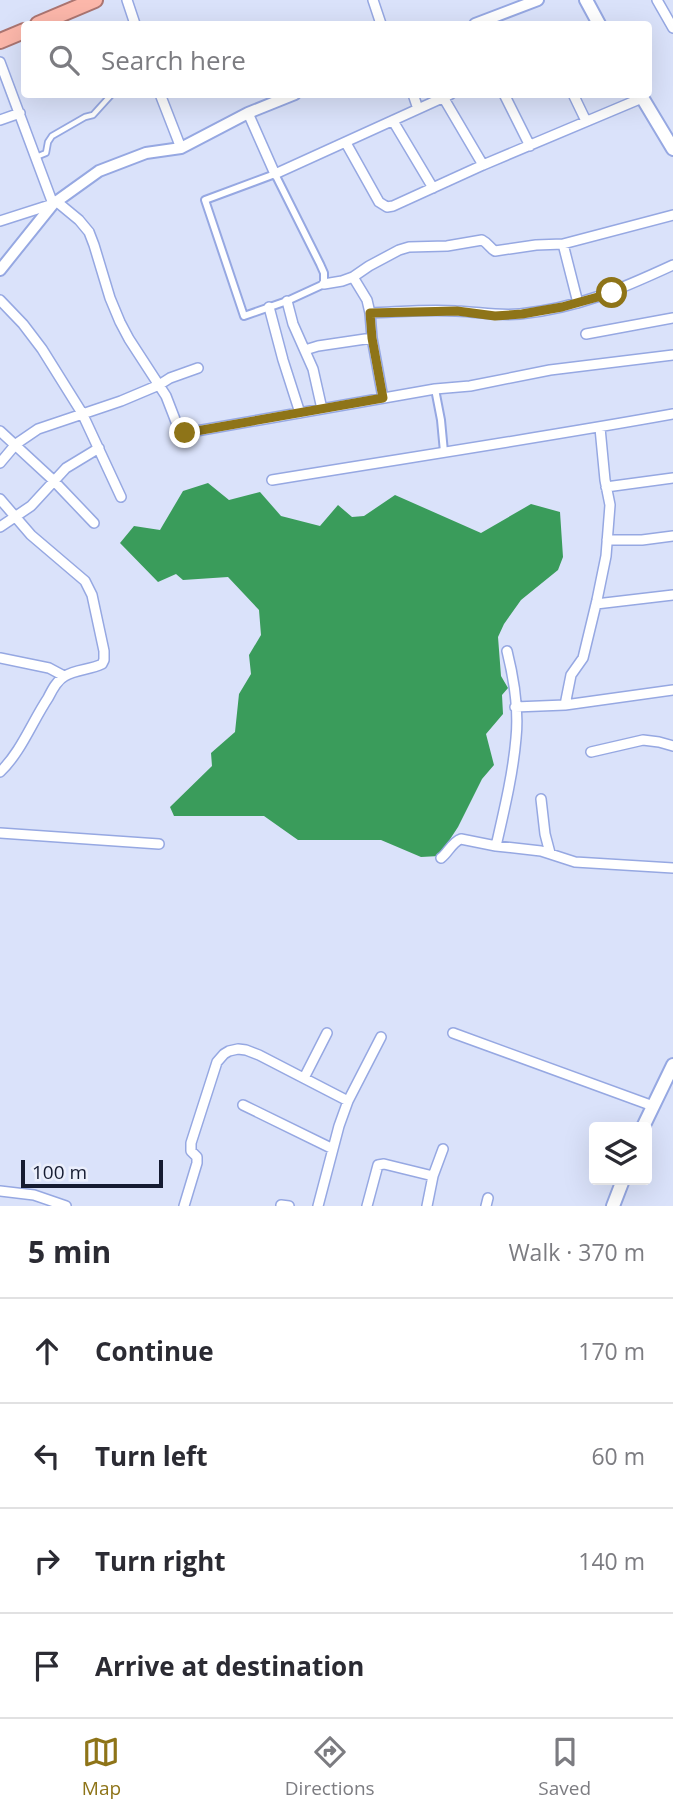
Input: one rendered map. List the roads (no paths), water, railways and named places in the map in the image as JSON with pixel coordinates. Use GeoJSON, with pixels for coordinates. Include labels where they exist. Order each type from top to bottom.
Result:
{"type":"FeatureCollection","features":[{"type":"Feature","properties":{"kind":"highway"},"geometry":{"type":"LineString","coordinates":[[45,21],[95,0]]}},
{"type":"Feature","properties":{"kind":"highway"},"geometry":{"type":"LineString","coordinates":[[0,41],[21,31]]}},
{"type":"Feature","properties":{"kind":"main road"},"geometry":{"type":"LineString","coordinates":[[586,0],[597,21]]}},
{"type":"Feature","properties":{"kind":"main road"},"geometry":{"type":"LineString","coordinates":[[642,98],[673,149]]}},
{"type":"Feature","properties":{"kind":"main road"},"geometry":{"type":"LineString","coordinates":[[645,1122],[673,1065]]}},
{"type":"Feature","properties":{"kind":"main road"},"geometry":{"type":"LineString","coordinates":[[613,1206],[620,1185]]}},
{"type":"Feature","properties":{"kind":"street"},"geometry":{"type":"LineString","coordinates":[[127,0],[134,21]]}},
{"type":"Feature","properties":{"kind":"street"},"geometry":{"type":"LineString","coordinates":[[373,0],[380,21]]}},
{"type":"Feature","properties":{"kind":"street"},"geometry":{"type":"LineString","coordinates":[[483,21],[538,0]]}},
{"type":"Feature","properties":{"kind":"street"},"geometry":{"type":"LineString","coordinates":[[659,4],[673,4]]}},
{"type":"Feature","properties":{"kind":"street"},"geometry":{"type":"LineString","coordinates":[[659,4],[673,28]]}},
{"type":"Feature","properties":{"kind":"street"},"geometry":{"type":"LineString","coordinates":[[0,62],[55,203],[79,220],[89,232],[120,322],[166,396],[180,432],[435,389],[470,386],[550,370],[673,355]]}},
{"type":"Feature","properties":{"kind":"street"},"geometry":{"type":"LineString","coordinates":[[162,98],[181,148]]}},
{"type":"Feature","properties":{"kind":"street"},"geometry":{"type":"LineString","coordinates":[[0,270],[55,203],[99,171],[146,153],[181,148],[248,113],[285,98]]}},
{"type":"Feature","properties":{"kind":"street"},"geometry":{"type":"LineString","coordinates":[[414,98],[418,109]]}},
{"type":"Feature","properties":{"kind":"street"},"geometry":{"type":"LineString","coordinates":[[443,98],[275,174],[205,200],[244,316],[324,284],[342,281],[399,250],[410,247],[447,246],[482,240],[495,251],[563,244],[673,215]]}},
{"type":"Feature","properties":{"kind":"street"},"geometry":{"type":"LineString","coordinates":[[448,98],[483,165]]}},
{"type":"Feature","properties":{"kind":"street"},"geometry":{"type":"LineString","coordinates":[[506,98],[530,146]]}},
{"type":"Feature","properties":{"kind":"street"},"geometry":{"type":"LineString","coordinates":[[575,98],[586,121]]}},
{"type":"Feature","properties":{"kind":"street"},"geometry":{"type":"LineString","coordinates":[[346,143],[383,206],[393,206],[637,98]]}},
{"type":"Feature","properties":{"kind":"street"},"geometry":{"type":"LineString","coordinates":[[0,120],[20,113]]}},
{"type":"Feature","properties":{"kind":"street"},"geometry":{"type":"LineString","coordinates":[[248,113],[320,264],[324,273],[324,284]]}},
{"type":"Feature","properties":{"kind":"street"},"geometry":{"type":"LineString","coordinates":[[393,121],[433,188]]}},
{"type":"Feature","properties":{"kind":"street"},"geometry":{"type":"LineString","coordinates":[[0,221],[55,203]]}},
{"type":"Feature","properties":{"kind":"street"},"geometry":{"type":"LineString","coordinates":[[563,244],[578,303]]}},
{"type":"Feature","properties":{"kind":"street"},"geometry":{"type":"LineString","coordinates":[[370,313],[457,311],[495,316],[522,314],[612,293],[673,265]]}},
{"type":"Feature","properties":{"kind":"street"},"geometry":{"type":"LineString","coordinates":[[353,276],[367,300],[383,398]]}},
{"type":"Feature","properties":{"kind":"street"},"geometry":{"type":"LineString","coordinates":[[0,300],[43,349],[82,413],[121,497]]}},
{"type":"Feature","properties":{"kind":"street"},"geometry":{"type":"LineString","coordinates":[[287,301],[293,324],[313,369],[322,409]]}},
{"type":"Feature","properties":{"kind":"street"},"geometry":{"type":"LineString","coordinates":[[269,307],[282,360],[300,413]]}},
{"type":"Feature","properties":{"kind":"street"},"geometry":{"type":"LineString","coordinates":[[586,334],[673,318]]}},
{"type":"Feature","properties":{"kind":"street"},"geometry":{"type":"LineString","coordinates":[[305,350],[372,338]]}},
{"type":"Feature","properties":{"kind":"street"},"geometry":{"type":"LineString","coordinates":[[0,463],[16,444],[38,429],[113,404],[198,368]]}},
{"type":"Feature","properties":{"kind":"street"},"geometry":{"type":"LineString","coordinates":[[435,389],[444,452]]}},
{"type":"Feature","properties":{"kind":"street"},"geometry":{"type":"LineString","coordinates":[[272,480],[673,414]]}},
{"type":"Feature","properties":{"kind":"street"},"geometry":{"type":"LineString","coordinates":[[565,705],[571,675],[583,658],[606,556],[610,505],[600,428]]}},
{"type":"Feature","properties":{"kind":"street"},"geometry":{"type":"LineString","coordinates":[[0,431],[94,523]]}},
{"type":"Feature","properties":{"kind":"street"},"geometry":{"type":"LineString","coordinates":[[0,527],[31,506],[66,468],[99,448]]}},
{"type":"Feature","properties":{"kind":"street"},"geometry":{"type":"LineString","coordinates":[[606,487],[673,478]]}},
{"type":"Feature","properties":{"kind":"street"},"geometry":{"type":"LineString","coordinates":[[0,499],[30,535],[85,581],[92,595],[104,652],[102,664],[64,676],[58,682],[8,765],[0,772]]}},
{"type":"Feature","properties":{"kind":"street"},"geometry":{"type":"LineString","coordinates":[[607,540],[642,540],[673,536]]}},
{"type":"Feature","properties":{"kind":"street"},"geometry":{"type":"LineString","coordinates":[[596,604],[673,594]]}},
{"type":"Feature","properties":{"kind":"street"},"geometry":{"type":"LineString","coordinates":[[496,846],[516,736],[515,687],[507,651]]}},
{"type":"Feature","properties":{"kind":"street"},"geometry":{"type":"LineString","coordinates":[[0,658],[49,668],[64,676]]}},
{"type":"Feature","properties":{"kind":"street"},"geometry":{"type":"LineString","coordinates":[[515,707],[565,705],[673,690]]}},
{"type":"Feature","properties":{"kind":"street"},"geometry":{"type":"LineString","coordinates":[[591,752],[643,740],[659,741],[673,746]]}},
{"type":"Feature","properties":{"kind":"street"},"geometry":{"type":"LineString","coordinates":[[541,799],[550,853]]}},
{"type":"Feature","properties":{"kind":"street"},"geometry":{"type":"LineString","coordinates":[[0,833],[159,844]]}},
{"type":"Feature","properties":{"kind":"street"},"geometry":{"type":"LineString","coordinates":[[440,858],[461,839],[550,853],[575,862],[673,868]]}},
{"type":"Feature","properties":{"kind":"street"},"geometry":{"type":"LineString","coordinates":[[304,1078],[327,1033]]}},
{"type":"Feature","properties":{"kind":"street"},"geometry":{"type":"LineString","coordinates":[[453,1033],[653,1106]]}},
{"type":"Feature","properties":{"kind":"street"},"geometry":{"type":"LineString","coordinates":[[318,1206],[348,1101],[381,1037]]}},
{"type":"Feature","properties":{"kind":"street"},"geometry":{"type":"LineString","coordinates":[[184,1206],[197,1163],[197,1157],[191,1151],[191,1143],[217,1062],[224,1054],[238,1049],[246,1050],[348,1101]]}},
{"type":"Feature","properties":{"kind":"street"},"geometry":{"type":"LineString","coordinates":[[243,1105],[333,1149]]}},
{"type":"Feature","properties":{"kind":"street"},"geometry":{"type":"LineString","coordinates":[[427,1206],[433,1176],[443,1149]]}},
{"type":"Feature","properties":{"kind":"street"},"geometry":{"type":"LineString","coordinates":[[367,1206],[378,1165],[384,1164],[433,1176]]}},
{"type":"Feature","properties":{"kind":"street"},"geometry":{"type":"LineString","coordinates":[[0,1191],[34,1195],[66,1206]]}},
{"type":"Feature","properties":{"kind":"lane"},"geometry":{"type":"LineString","coordinates":[[36,157],[46,153],[52,136],[98,111],[109,98]]}}]}
